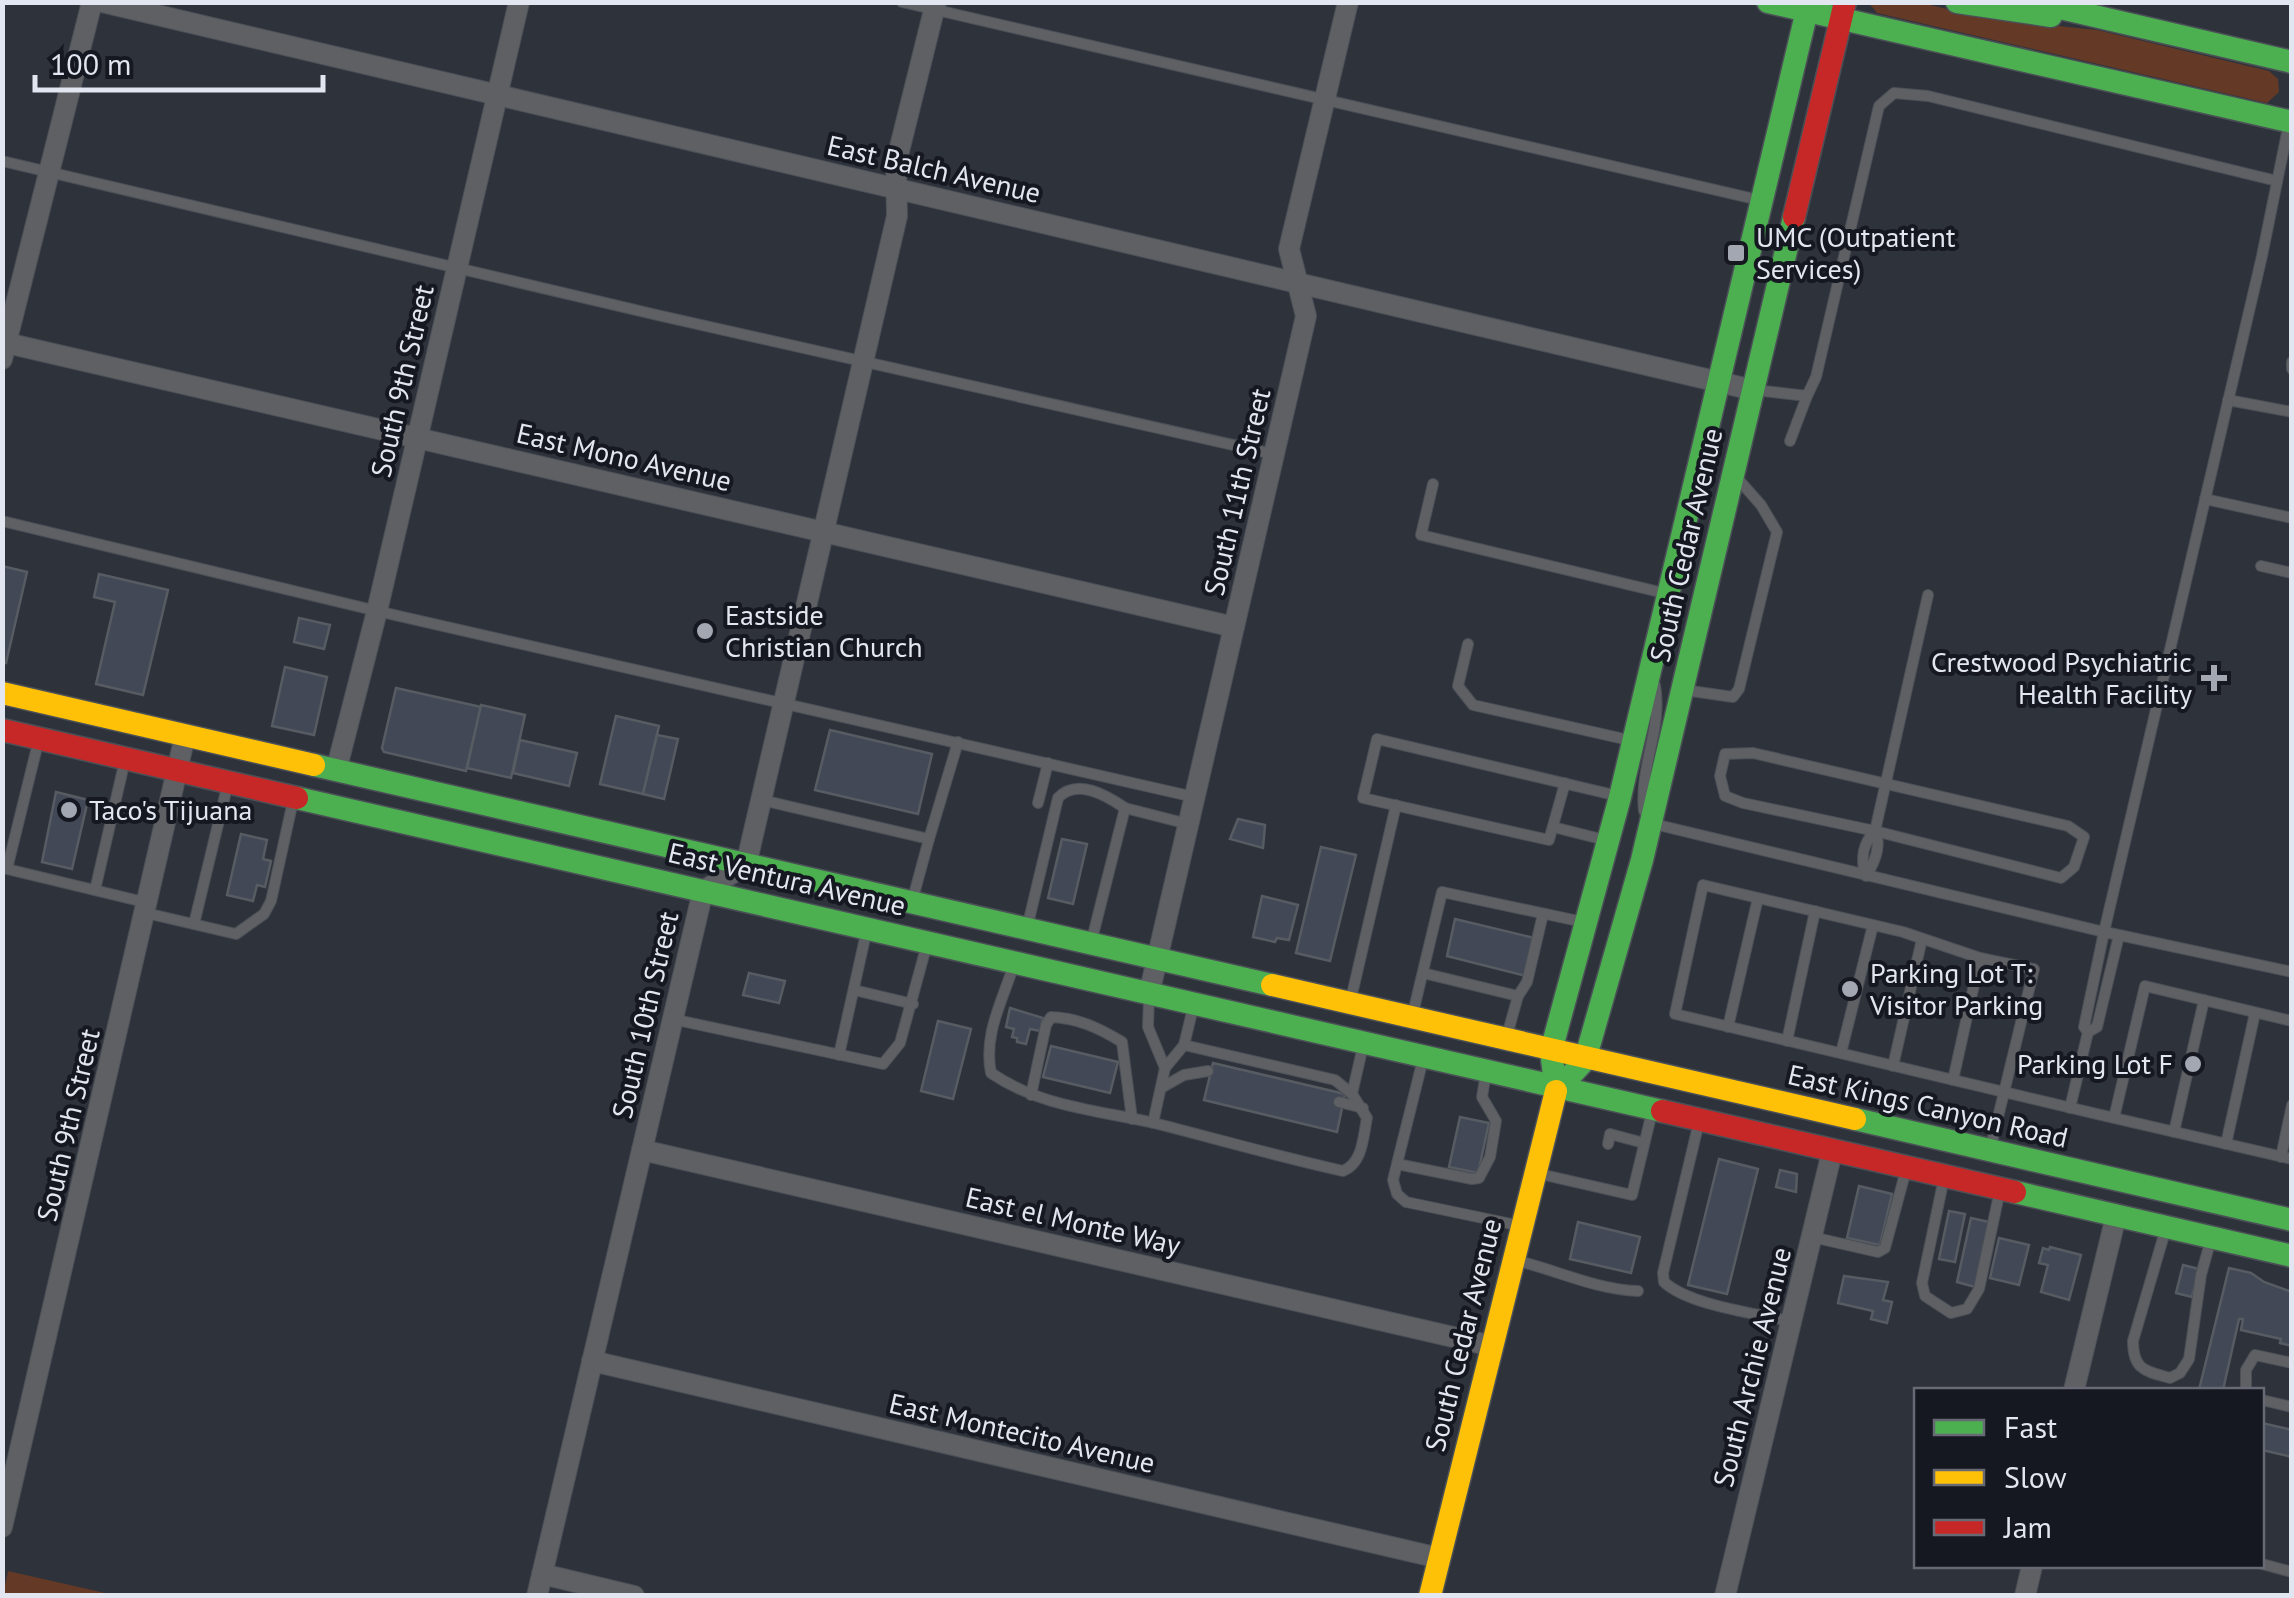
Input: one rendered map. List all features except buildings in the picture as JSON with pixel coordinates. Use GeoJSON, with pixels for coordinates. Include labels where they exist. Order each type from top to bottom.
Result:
{"type":"FeatureCollection","features":[{"type":"Feature","properties":{"kind":"main road"},"geometry":{"type":"LineString","coordinates":[[1768,2],[1843,11],[2291,119]]}},
{"type":"Feature","properties":{"kind":"main road"},"geometry":{"type":"LineString","coordinates":[[1957,2],[2122,24]]}},
{"type":"Feature","properties":{"kind":"main road"},"geometry":{"type":"LineString","coordinates":[[2034,2],[2292,62]]}},
{"type":"Feature","properties":{"kind":"main road","name":"South Cedar Avenue"},"geometry":{"type":"LineString","coordinates":[[1430,1596],[1557,1089],[1551,1051],[1620,797],[1762,200],[1813,6]]}},
{"type":"Feature","properties":{"kind":"main road","name":"South Cedar Avenue"},"geometry":{"type":"LineString","coordinates":[[1557,1089],[1585,1060],[1651,823],[1843,11]]}},
{"type":"Feature","properties":{"kind":"main road","name":"East Ventura Avenue"},"geometry":{"type":"LineString","coordinates":[[2,693],[1551,1051]]}},
{"type":"Feature","properties":{"kind":"main road","name":"East Ventura Avenue"},"geometry":{"type":"LineString","coordinates":[[2,730],[1557,1089]]}},
{"type":"Feature","properties":{"kind":"main road","name":"East Kings Canyon Road"},"geometry":{"type":"LineString","coordinates":[[1551,1051],[2292,1220]]}},
{"type":"Feature","properties":{"kind":"main road"},"geometry":{"type":"LineString","coordinates":[[1557,1089],[2292,1256]]}},
{"type":"Feature","properties":{"kind":"street"},"geometry":{"type":"LineString","coordinates":[[4,348],[92,2]]}},
{"type":"Feature","properties":{"kind":"street","name":"East Balch Avenue"},"geometry":{"type":"LineString","coordinates":[[102,2],[1753,390]]}},
{"type":"Feature","properties":{"kind":"street","name":"South 9th Street"},"geometry":{"type":"LineString","coordinates":[[336,771],[520,2]]}},
{"type":"Feature","properties":{"kind":"street","name":"South 11th Street"},"geometry":{"type":"LineString","coordinates":[[1149,994],[1306,316],[1289,249],[1348,2]]}},
{"type":"Feature","properties":{"kind":"street"},"geometry":{"type":"LineString","coordinates":[[746,865],[897,216],[896,163],[935,6]]}},
{"type":"Feature","properties":{"kind":"street","name":"East Mono Avenue"},"geometry":{"type":"LineString","coordinates":[[4,348],[416,438],[1234,627]]}},
{"type":"Feature","properties":{"kind":"street","name":"South 9th Street"},"geometry":{"type":"LineString","coordinates":[[2,1527],[186,736]]}},
{"type":"Feature","properties":{"kind":"street","name":"South 10th Street"},"geometry":{"type":"LineString","coordinates":[[537,1596],[702,890],[746,865]]}},
{"type":"Feature","properties":{"kind":"street","name":"East el Monte Way"},"geometry":{"type":"LineString","coordinates":[[642,1150],[1492,1346]]}},
{"type":"Feature","properties":{"kind":"street","name":"South Archie Avenue"},"geometry":{"type":"LineString","coordinates":[[1725,1596],[1832,1152]]}},
{"type":"Feature","properties":{"kind":"street"},"geometry":{"type":"LineString","coordinates":[[2074,1388],[2116,1216]]}},
{"type":"Feature","properties":{"kind":"street","name":"East Montecito Avenue"},"geometry":{"type":"LineString","coordinates":[[592,1361],[1440,1558]]}},
{"type":"Feature","properties":{"kind":"street"},"geometry":{"type":"LineString","coordinates":[[2025,1596],[2032,1568]]}},
{"type":"Feature","properties":{"kind":"street"},"geometry":{"type":"LineString","coordinates":[[542,1574],[634,1596]]}},
{"type":"Feature","properties":{"kind":"lane"},"geometry":{"type":"LineString","coordinates":[[902,2],[935,6],[1325,102],[1762,200]]}},
{"type":"Feature","properties":{"kind":"lane"},"geometry":{"type":"LineString","coordinates":[[1790,441],[1816,378],[1880,106],[1894,93],[1928,96],[2277,181]]}},
{"type":"Feature","properties":{"kind":"lane"},"geometry":{"type":"LineString","coordinates":[[2088,1032],[2084,1027],[2104,932],[2291,119]]}},
{"type":"Feature","properties":{"kind":"lane"},"geometry":{"type":"LineString","coordinates":[[2,161],[1275,454]]}},
{"type":"Feature","properties":{"kind":"lane"},"geometry":{"type":"LineString","coordinates":[[1753,390],[1807,396]]}},
{"type":"Feature","properties":{"kind":"lane"},"geometry":{"type":"LineString","coordinates":[[2228,400],[2292,412]]}},
{"type":"Feature","properties":{"kind":"lane"},"geometry":{"type":"LineString","coordinates":[[1683,690],[1733,697],[1740,689],[1778,532],[1734,474]]}},
{"type":"Feature","properties":{"kind":"lane"},"geometry":{"type":"LineString","coordinates":[[1433,484],[1421,535],[1669,594]]}},
{"type":"Feature","properties":{"kind":"lane"},"geometry":{"type":"LineString","coordinates":[[2204,498],[2292,518]]}},
{"type":"Feature","properties":{"kind":"lane"},"geometry":{"type":"LineString","coordinates":[[2,521],[1195,798]]}},
{"type":"Feature","properties":{"kind":"lane"},"geometry":{"type":"LineString","coordinates":[[2262,566],[2292,573]]}},
{"type":"Feature","properties":{"kind":"lane"},"geometry":{"type":"LineString","coordinates":[[1866,876],[1880,840],[1875,831],[1928,595]]}},
{"type":"Feature","properties":{"kind":"lane"},"geometry":{"type":"LineString","coordinates":[[1468,644],[1458,686],[1473,704],[1634,741]]}},
{"type":"Feature","properties":{"kind":"lane"},"geometry":{"type":"LineString","coordinates":[[1652,666],[1659,705],[1642,792],[1643,810],[1651,823],[2104,932],[2292,972]]}},
{"type":"Feature","properties":{"kind":"lane"},"geometry":{"type":"LineString","coordinates":[[39,738],[7,869],[95,890],[236,934],[268,908],[294,797]]}},
{"type":"Feature","properties":{"kind":"lane"},"geometry":{"type":"LineString","coordinates":[[1565,782],[1550,840],[1363,798],[1377,739],[1565,782],[1620,797]]}},
{"type":"Feature","properties":{"kind":"lane"},"geometry":{"type":"LineString","coordinates":[[911,904],[958,742]]}},
{"type":"Feature","properties":{"kind":"lane"},"geometry":{"type":"LineString","coordinates":[[1753,752],[1886,783],[2068,826],[2084,837],[2074,867],[2061,878],[1875,831],[1742,803],[1725,796],[1720,776],[1725,754],[1753,752]]}},
{"type":"Feature","properties":{"kind":"lane"},"geometry":{"type":"LineString","coordinates":[[95,890],[126,758]]}},
{"type":"Feature","properties":{"kind":"lane"},"geometry":{"type":"LineString","coordinates":[[1038,803],[1048,763]]}},
{"type":"Feature","properties":{"kind":"lane"},"geometry":{"type":"LineString","coordinates":[[194,924],[228,782]]}},
{"type":"Feature","properties":{"kind":"lane"},"geometry":{"type":"LineString","coordinates":[[1026,931],[1058,798],[1066,790],[1079,787],[1125,808],[1188,824]]}},
{"type":"Feature","properties":{"kind":"lane"},"geometry":{"type":"LineString","coordinates":[[762,800],[930,840]]}},
{"type":"Feature","properties":{"kind":"lane"},"geometry":{"type":"LineString","coordinates":[[1350,1004],[1396,805]]}},
{"type":"Feature","properties":{"kind":"lane"},"geometry":{"type":"LineString","coordinates":[[1090,946],[1125,808]]}},
{"type":"Feature","properties":{"kind":"lane"},"geometry":{"type":"LineString","coordinates":[[1552,828],[1607,841]]}},
{"type":"Feature","properties":{"kind":"lane"},"geometry":{"type":"LineString","coordinates":[[1990,1151],[2004,1092],[2034,969],[1980,958],[1873,925],[1702,885],[1674,1014],[1841,1054],[2004,1092],[2070,1108],[2286,1158],[2292,1105]]}},
{"type":"Feature","properties":{"kind":"lane"},"geometry":{"type":"LineString","coordinates":[[1412,1018],[1442,892],[1584,923]]}},
{"type":"Feature","properties":{"kind":"lane"},"geometry":{"type":"LineString","coordinates":[[1728,1027],[1758,898]]}},
{"type":"Feature","properties":{"kind":"lane"},"geometry":{"type":"LineString","coordinates":[[1787,1041],[1815,911]]}},
{"type":"Feature","properties":{"kind":"lane"},"geometry":{"type":"LineString","coordinates":[[1506,1040],[1518,996],[1528,982],[1543,914]]}},
{"type":"Feature","properties":{"kind":"lane"},"geometry":{"type":"LineString","coordinates":[[1841,1054],[1873,925]]}},
{"type":"Feature","properties":{"kind":"lane"},"geometry":{"type":"LineString","coordinates":[[839,1055],[867,929]]}},
{"type":"Feature","properties":{"kind":"lane"},"geometry":{"type":"LineString","coordinates":[[2070,1108],[2088,1032],[2097,1027],[2118,935]]}},
{"type":"Feature","properties":{"kind":"lane"},"geometry":{"type":"LineString","coordinates":[[1893,1066],[1922,939]]}},
{"type":"Feature","properties":{"kind":"lane"},"geometry":{"type":"LineString","coordinates":[[672,1020],[883,1064],[900,1043],[927,943]]}},
{"type":"Feature","properties":{"kind":"lane"},"geometry":{"type":"LineString","coordinates":[[1953,1080],[1980,958]]}},
{"type":"Feature","properties":{"kind":"lane"},"geometry":{"type":"LineString","coordinates":[[1014,963],[1005,994],[998,1002],[988,1056],[991,1073],[1048,1102],[1152,1123],[1343,1172],[1358,1160],[1367,1118],[1364,1108],[1335,1080],[1184,1046]]}},
{"type":"Feature","properties":{"kind":"lane"},"geometry":{"type":"LineString","coordinates":[[1423,973],[1518,996]]}},
{"type":"Feature","properties":{"kind":"lane"},"geometry":{"type":"LineString","coordinates":[[2114,1118],[2144,986],[2292,1021]]}},
{"type":"Feature","properties":{"kind":"lane"},"geometry":{"type":"LineString","coordinates":[[854,990],[913,1004]]}},
{"type":"Feature","properties":{"kind":"lane"},"geometry":{"type":"LineString","coordinates":[[1149,994],[1148,1028],[1166,1068]]}},
{"type":"Feature","properties":{"kind":"lane"},"geometry":{"type":"LineString","coordinates":[[2174,1132],[2204,1000]]}},
{"type":"Feature","properties":{"kind":"lane"},"geometry":{"type":"LineString","coordinates":[[1152,1123],[1166,1068],[1184,1046],[1194,1006]]}},
{"type":"Feature","properties":{"kind":"lane"},"geometry":{"type":"LineString","coordinates":[[2226,1144],[2255,1013]]}},
{"type":"Feature","properties":{"kind":"lane"},"geometry":{"type":"LineString","coordinates":[[1031,1095],[1046,1026],[1051,1017],[1064,1017],[1094,1025],[1122,1042],[1132,1119]]}},
{"type":"Feature","properties":{"kind":"lane"},"geometry":{"type":"LineString","coordinates":[[1352,1094],[1363,1045]]}},
{"type":"Feature","properties":{"kind":"lane"},"geometry":{"type":"LineString","coordinates":[[1423,1058],[1397,1164],[1397,1194],[1406,1202],[1520,1226]]}},
{"type":"Feature","properties":{"kind":"lane"},"geometry":{"type":"LineString","coordinates":[[1161,1088],[1184,1075],[1208,1071]]}},
{"type":"Feature","properties":{"kind":"lane"},"geometry":{"type":"LineString","coordinates":[[1397,1164],[1479,1178],[1490,1157],[1496,1121],[1482,1097],[1486,1073]]}},
{"type":"Feature","properties":{"kind":"lane"},"geometry":{"type":"LineString","coordinates":[[1340,1102],[1364,1108]]}},
{"type":"Feature","properties":{"kind":"lane"},"geometry":{"type":"LineString","coordinates":[[1534,1173],[1632,1194],[1652,1110]]}},
{"type":"Feature","properties":{"kind":"lane"},"geometry":{"type":"LineString","coordinates":[[1699,1120],[1663,1272],[1664,1282],[1672,1289],[1707,1301],[1793,1322]]}},
{"type":"Feature","properties":{"kind":"lane"},"geometry":{"type":"LineString","coordinates":[[1608,1144],[1610,1134],[1644,1142]]}},
{"type":"Feature","properties":{"kind":"lane"},"geometry":{"type":"LineString","coordinates":[[1812,1237],[1878,1252],[1884,1248],[1906,1169]]}},
{"type":"Feature","properties":{"kind":"lane"},"geometry":{"type":"LineString","coordinates":[[1597,1187],[1600,1174]]}},
{"type":"Feature","properties":{"kind":"lane"},"geometry":{"type":"LineString","coordinates":[[1944,1177],[1922,1283],[1925,1296],[1952,1314],[1967,1309],[1979,1289],[2000,1190]]}},
{"type":"Feature","properties":{"kind":"lane"},"geometry":{"type":"LineString","coordinates":[[2166,1228],[2133,1341],[2133,1357],[2140,1368],[2170,1378],[2180,1374],[2189,1359],[2211,1238]]}},
{"type":"Feature","properties":{"kind":"lane"},"geometry":{"type":"LineString","coordinates":[[1513,1259],[1612,1290],[1638,1291]]}},
{"type":"Feature","properties":{"kind":"lane"},"geometry":{"type":"LineString","coordinates":[[2246,1388],[2246,1370],[2255,1356],[2292,1363]]}},
{"type":"Feature","properties":{"kind":"lane"},"geometry":{"type":"LineString","coordinates":[[2264,1400],[2292,1407]]}},
{"type":"Feature","properties":{"kind":"lane"},"geometry":{"type":"LineString","coordinates":[[2264,1565],[2292,1572]]}},
{"type":"Feature","properties":{"kind":"shaded area"},"geometry":{"type":"Polygon","coordinates":[[[1869,3],[1921,3],[1992,19],[2097,30],[2269,71],[2278,79],[2279,92],[2267,103],[1877,13],[1869,3]]]}},
{"type":"Feature","properties":{"kind":"shaded area"},"geometry":{"type":"Polygon","coordinates":[[[8,1571],[114,1595],[3,1595],[8,1571]]]}},
{"type":"Feature","properties":{"kind":"traffic: fast"},"geometry":{"type":"LineString","coordinates":[[1768,2],[2292,122]]}},
{"type":"Feature","properties":{"kind":"traffic: fast"},"geometry":{"type":"LineString","coordinates":[[1556,1091],[1551,1051],[1620,797],[1809,2]]}},
{"type":"Feature","properties":{"kind":"traffic: fast"},"geometry":{"type":"LineString","coordinates":[[1957,2],[2051,16]]}},
{"type":"Feature","properties":{"kind":"traffic: fast"},"geometry":{"type":"LineString","coordinates":[[2034,2],[2292,62]]}},
{"type":"Feature","properties":{"kind":"traffic: fast"},"geometry":{"type":"LineString","coordinates":[[1572,1074],[1585,1060],[1642,860],[1794,217]]}},
{"type":"Feature","properties":{"kind":"traffic: fast"},"geometry":{"type":"LineString","coordinates":[[314,765],[1272,985]]}},
{"type":"Feature","properties":{"kind":"traffic: fast"},"geometry":{"type":"LineString","coordinates":[[297,798],[1662,1111]]}},
{"type":"Feature","properties":{"kind":"traffic: fast"},"geometry":{"type":"LineString","coordinates":[[1855,1119],[2292,1220]]}},
{"type":"Feature","properties":{"kind":"traffic: fast"},"geometry":{"type":"LineString","coordinates":[[2015,1192],[2292,1256]]}},
{"type":"Feature","properties":{"kind":"traffic: slow"},"geometry":{"type":"LineString","coordinates":[[2,693],[314,765]]}},
{"type":"Feature","properties":{"kind":"traffic: slow"},"geometry":{"type":"LineString","coordinates":[[1272,985],[1855,1119]]}},
{"type":"Feature","properties":{"kind":"traffic: slow"},"geometry":{"type":"LineString","coordinates":[[1430,1596],[1556,1091]]}},
{"type":"Feature","properties":{"kind":"traffic: jam"},"geometry":{"type":"LineString","coordinates":[[1794,217],[1845,2]]}},
{"type":"Feature","properties":{"kind":"traffic: jam"},"geometry":{"type":"LineString","coordinates":[[2,730],[297,798]]}},
{"type":"Feature","properties":{"kind":"traffic: jam"},"geometry":{"type":"LineString","coordinates":[[1662,1111],[2015,1192]]}},
{"type":"Feature","properties":{"kind":"place","name":"UMC (Outpatient Services)"},"geometry":{"type":"Point","coordinates":[1736,253]}},
{"type":"Feature","properties":{"kind":"place","name":"Eastside Christian Church"},"geometry":{"type":"Point","coordinates":[705,631]}},
{"type":"Feature","properties":{"kind":"place","name":"Crestwood Psychiatric Health Facility"},"geometry":{"type":"Point","coordinates":[2214,678]}},
{"type":"Feature","properties":{"kind":"place","name":"Taco's Tijuana"},"geometry":{"type":"Point","coordinates":[69,810]}},
{"type":"Feature","properties":{"kind":"place","name":"Parking Lot T: Visitor Parking"},"geometry":{"type":"Point","coordinates":[1850,989]}},
{"type":"Feature","properties":{"kind":"place","name":"Parking Lot F"},"geometry":{"type":"Point","coordinates":[2193,1064]}}]}
